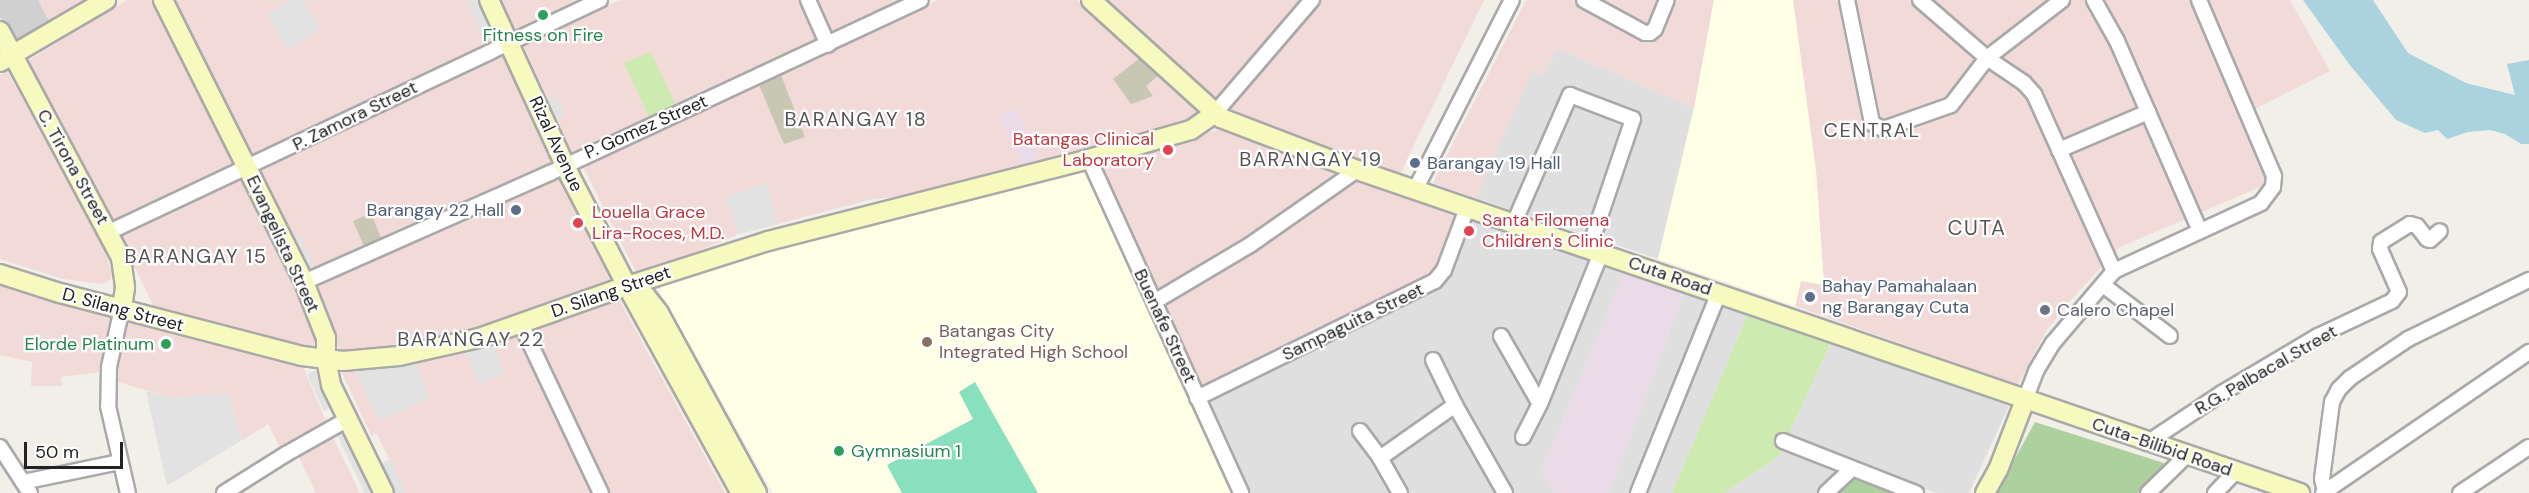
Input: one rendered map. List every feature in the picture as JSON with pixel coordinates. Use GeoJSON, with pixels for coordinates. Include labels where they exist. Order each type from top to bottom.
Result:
{"type":"FeatureCollection","features":[{"type":"Feature","properties":{"kind":"street"},"geometry":{"type":"LineString","coordinates":[[6,58],[106,0]]}},
{"type":"Feature","properties":{"kind":"street","name":"Evangelista Street"},"geometry":{"type":"LineString","coordinates":[[164,0],[304,282],[326,338],[326,358],[331,385],[384,493]]}},
{"type":"Feature","properties":{"kind":"street","name":"Rizal Avenue"},"geometry":{"type":"LineString","coordinates":[[489,0],[510,41],[565,164],[627,286],[741,493]]}},
{"type":"Feature","properties":{"kind":"street","name":"P. Zamora Street"},"geometry":{"type":"LineString","coordinates":[[109,232],[600,0]]}},
{"type":"Feature","properties":{"kind":"street"},"geometry":{"type":"LineString","coordinates":[[808,0],[828,45]]}},
{"type":"Feature","properties":{"kind":"street","name":"P. Gomez Street"},"geometry":{"type":"LineString","coordinates":[[304,282],[828,45],[921,0]]}},
{"type":"Feature","properties":{"kind":"street","name":"Cuta Road"},"geometry":{"type":"LineString","coordinates":[[1091,0],[1221,118],[1357,170],[2025,400]]}},
{"type":"Feature","properties":{"kind":"street"},"geometry":{"type":"LineString","coordinates":[[1215,113],[1312,0]]}},
{"type":"Feature","properties":{"kind":"street"},"geometry":{"type":"LineString","coordinates":[[1415,190],[1512,0]]}},
{"type":"Feature","properties":{"kind":"street"},"geometry":{"type":"LineString","coordinates":[[1584,0],[1645,33],[1655,29],[1667,0]]}},
{"type":"Feature","properties":{"kind":"street"},"geometry":{"type":"LineString","coordinates":[[1847,0],[1872,123],[1877,128],[1883,129],[1951,105],[1987,58],[2062,0]]}},
{"type":"Feature","properties":{"kind":"street"},"geometry":{"type":"LineString","coordinates":[[1920,0],[1987,58],[2024,82],[2034,94],[2114,272]]}},
{"type":"Feature","properties":{"kind":"street"},"geometry":{"type":"LineString","coordinates":[[2094,0],[2117,41],[2200,231]]}},
{"type":"Feature","properties":{"kind":"street"},"geometry":{"type":"LineString","coordinates":[[1985,493],[1998,470],[2036,371],[2053,343],[2114,272],[2261,203],[2273,187],[2274,176],[2199,0]]}},
{"type":"Feature","properties":{"kind":"street","name":"C. Tirona Street"},"geometry":{"type":"LineString","coordinates":[[0,31],[6,58],[109,232],[121,258],[124,272],[122,308]]}},
{"type":"Feature","properties":{"kind":"street"},"geometry":{"type":"LineString","coordinates":[[1514,223],[1570,95],[1633,119],[1595,251],[1540,404],[1523,437]]}},
{"type":"Feature","properties":{"kind":"street"},"geometry":{"type":"LineString","coordinates":[[2059,150],[2148,112]]}},
{"type":"Feature","properties":{"kind":"street","name":"D. Silang Street"},"geometry":{"type":"LineString","coordinates":[[0,274],[60,293],[275,350],[363,361],[460,343],[768,241],[1089,159],[1191,130],[1215,113]]}},
{"type":"Feature","properties":{"kind":"street","name":"Buenafe Street"},"geometry":{"type":"LineString","coordinates":[[1089,159],[1241,493]]}},
{"type":"Feature","properties":{"kind":"street"},"geometry":{"type":"LineString","coordinates":[[1154,303],[1250,245],[1357,170]]}},
{"type":"Feature","properties":{"kind":"street","name":"Sampaguita Street"},"geometry":{"type":"LineString","coordinates":[[1197,398],[1435,281],[1444,270],[1467,208]]}},
{"type":"Feature","properties":{"kind":"street","name":"R.G. Palbacal Street"},"geometry":{"type":"LineString","coordinates":[[2147,443],[2222,393],[2318,336],[2392,301],[2399,292],[2380,249],[2381,242],[2410,224],[2417,226],[2430,240],[2440,231]]}},
{"type":"Feature","properties":{"kind":"street"},"geometry":{"type":"LineString","coordinates":[[2529,280],[2408,339],[2350,378],[2339,389],[2332,402],[2322,479],[2324,492],[2529,352]]}},
{"type":"Feature","properties":{"kind":"street"},"geometry":{"type":"LineString","coordinates":[[2103,285],[2170,336]]}},
{"type":"Feature","properties":{"kind":"street","name":"Rizal Avenue"},"geometry":{"type":"LineString","coordinates":[[627,286],[645,295],[659,313],[757,493]]}},
{"type":"Feature","properties":{"kind":"street"},"geometry":{"type":"LineString","coordinates":[[1638,493],[1719,293]]}},
{"type":"Feature","properties":{"kind":"street"},"geometry":{"type":"LineString","coordinates":[[122,308],[109,367],[107,389],[108,406],[128,493]]}},
{"type":"Feature","properties":{"kind":"street"},"geometry":{"type":"LineString","coordinates":[[521,324],[602,493]]}},
{"type":"Feature","properties":{"kind":"street"},"geometry":{"type":"LineString","coordinates":[[1501,336],[1540,404]]}},
{"type":"Feature","properties":{"kind":"street"},"geometry":{"type":"LineString","coordinates":[[1433,360],[1455,405],[1505,493]]}},
{"type":"Feature","properties":{"kind":"street","name":"Cuta-Bilibid Road"},"geometry":{"type":"LineString","coordinates":[[2025,400],[2300,493]]}},
{"type":"Feature","properties":{"kind":"street"},"geometry":{"type":"LineString","coordinates":[[1380,458],[1455,405]]}},
{"type":"Feature","properties":{"kind":"street"},"geometry":{"type":"LineString","coordinates":[[224,493],[277,459],[348,419]]}},
{"type":"Feature","properties":{"kind":"street"},"geometry":{"type":"LineString","coordinates":[[1360,431],[1380,458],[1400,493]]}},
{"type":"Feature","properties":{"kind":"street"},"geometry":{"type":"LineString","coordinates":[[1783,441],[1916,493]]}},
{"type":"Feature","properties":{"kind":"street"},"geometry":{"type":"LineString","coordinates":[[0,447],[27,488],[120,462]]}},
{"type":"Feature","properties":{"kind":"street"},"geometry":{"type":"LineString","coordinates":[[2460,493],[2529,447]]}},
{"type":"Feature","properties":{"kind":"street"},"geometry":{"type":"LineString","coordinates":[[2148,493],[2186,456]]}},
{"type":"Feature","properties":{"kind":"street"},"geometry":{"type":"LineString","coordinates":[[1826,493],[1852,469]]}},
{"type":"Feature","properties":{"kind":"street"},"geometry":{"type":"LineString","coordinates":[[2215,493],[2235,472]]}},
{"type":"Feature","properties":{"kind":"shaded area"},"geometry":{"type":"Polygon","coordinates":[[[0,0],[38,0],[49,21],[13,43],[0,17],[0,0]]]}},
{"type":"Feature","properties":{"kind":"shaded area"},"geometry":{"type":"Polygon","coordinates":[[[38,0],[84,0],[49,21],[38,0]]]}},
{"type":"Feature","properties":{"kind":"shaded area"},"geometry":{"type":"Polygon","coordinates":[[[127,0],[155,0],[238,165],[112,223],[23,64],[127,0]]]}},
{"type":"Feature","properties":{"kind":"shaded area"},"geometry":{"type":"Polygon","coordinates":[[[173,0],[479,0],[498,39],[250,160],[173,0]]]}},
{"type":"Feature","properties":{"kind":"shaded area"},"geometry":{"type":"Polygon","coordinates":[[[292,0],[303,0],[320,30],[288,50],[267,14],[292,0]]]}},
{"type":"Feature","properties":{"kind":"shaded area"},"geometry":{"type":"Polygon","coordinates":[[[466,0],[478,0],[486,16],[480,19],[487,17],[497,40],[487,45],[466,0]]]}},
{"type":"Feature","properties":{"kind":"shaded area"},"geometry":{"type":"Polygon","coordinates":[[[500,0],[583,0],[515,31],[500,0]]]}},
{"type":"Feature","properties":{"kind":"shaded area"},"geometry":{"type":"Polygon","coordinates":[[[621,0],[804,0],[824,41],[572,153],[522,42],[621,0]]]}},
{"type":"Feature","properties":{"kind":"shaded area"},"geometry":{"type":"Polygon","coordinates":[[[812,0],[906,0],[828,36],[812,0]]]}},
{"type":"Feature","properties":{"kind":"shaded area"},"geometry":{"type":"Polygon","coordinates":[[[938,0],[1077,0],[1201,114],[1195,123],[1086,152],[916,195],[873,199],[739,234],[638,276],[581,163],[685,115],[759,85],[938,0]]]}},
{"type":"Feature","properties":{"kind":"shaded area"},"geometry":{"type":"Polygon","coordinates":[[[1106,0],[1306,0],[1215,106],[1106,0]]]}},
{"type":"Feature","properties":{"kind":"shaded area"},"geometry":{"type":"Polygon","coordinates":[[[1318,0],[1484,0],[1400,174],[1224,109],[1318,0]]]}},
{"type":"Feature","properties":{"kind":"shaded area"},"geometry":{"type":"Polygon","coordinates":[[[1526,0],[1714,0],[1694,108],[1557,48],[1542,76],[1532,71],[1476,198],[1433,183],[1526,0]]]}},
{"type":"Feature","properties":{"kind":"shaded area"},"geometry":{"type":"Polygon","coordinates":[[[1714,0],[1793,0],[1816,171],[1824,285],[1801,281],[1795,306],[1658,259],[1694,108],[1714,0]]]}},
{"type":"Feature","properties":{"kind":"shaded area"},"geometry":{"type":"Polygon","coordinates":[[[1793,0],[2290,0],[2330,71],[2239,117],[2267,184],[2120,247],[2069,302],[2046,331],[2018,385],[1795,306],[1801,281],[1824,284],[1816,171],[1793,0]]]}},
{"type":"Feature","properties":{"kind":"shaded area"},"geometry":{"type":"Polygon","coordinates":[[[1557,48],[1694,108],[1658,259],[1476,198],[1532,70],[1542,76],[1557,48]]]}},
{"type":"Feature","properties":{"kind":"shaded area"},"geometry":{"type":"Polygon","coordinates":[[[505,50],[551,163],[310,273],[259,172],[505,50]]]}},
{"type":"Feature","properties":{"kind":"shaded area"},"geometry":{"type":"Polygon","coordinates":[[[1140,58],[1159,75],[1146,86],[1153,96],[1131,104],[1113,79],[1140,58]]]}},
{"type":"Feature","properties":{"kind":"shaded area"},"geometry":{"type":"Polygon","coordinates":[[[7,71],[100,238],[112,273],[110,280],[103,284],[63,279],[0,259],[0,75],[7,71]]]}},
{"type":"Feature","properties":{"kind":"shaded area"},"geometry":{"type":"Polygon","coordinates":[[[781,75],[805,137],[784,144],[759,85],[781,75]]]}},
{"type":"Feature","properties":{"kind":"shaded area"},"geometry":{"type":"Polygon","coordinates":[[[556,96],[565,115],[557,119],[548,99],[556,96]]]}},
{"type":"Feature","properties":{"kind":"shaded area"},"geometry":{"type":"Polygon","coordinates":[[[1016,108],[1041,164],[1025,169],[999,117],[1016,108]]]}},
{"type":"Feature","properties":{"kind":"shaded area"},"geometry":{"type":"Polygon","coordinates":[[[1220,129],[1331,169],[1334,178],[1247,244],[1158,298],[1098,167],[1220,129]]]}},
{"type":"Feature","properties":{"kind":"shaded area","name":"Batangas City Integrated High School"},"geometry":{"type":"Polygon","coordinates":[[[1087,171],[1236,493],[773,493],[660,292],[660,285],[801,242],[1087,171]]]}},
{"type":"Feature","properties":{"kind":"shaded area"},"geometry":{"type":"Polygon","coordinates":[[[560,175],[615,281],[434,341],[374,351],[340,353],[314,284],[560,175]]]}},
{"type":"Feature","properties":{"kind":"shaded area"},"geometry":{"type":"Polygon","coordinates":[[[243,178],[296,282],[321,348],[318,350],[155,309],[119,235],[243,178]]]}},
{"type":"Feature","properties":{"kind":"shaded area"},"geometry":{"type":"Polygon","coordinates":[[[1356,178],[1460,214],[1435,273],[1427,280],[1200,391],[1160,302],[1356,178]]]}},
{"type":"Feature","properties":{"kind":"shaded area"},"geometry":{"type":"Polygon","coordinates":[[[766,183],[778,224],[739,234],[725,197],[766,183]]]}},
{"type":"Feature","properties":{"kind":"shaded area"},"geometry":{"type":"Polygon","coordinates":[[[371,213],[381,238],[364,246],[353,221],[371,213]]]}},
{"type":"Feature","properties":{"kind":"shaded area"},"geometry":{"type":"Polygon","coordinates":[[[1469,218],[1624,273],[1542,471],[1555,493],[1246,493],[1203,400],[1433,288],[1469,218]]]}},
{"type":"Feature","properties":{"kind":"shaded area"},"geometry":{"type":"Polygon","coordinates":[[[300,235],[316,269],[309,272],[293,238],[300,235]]]}},
{"type":"Feature","properties":{"kind":"shaded area"},"geometry":{"type":"Polygon","coordinates":[[[1624,273],[1684,292],[1609,493],[1555,493],[1542,471],[1624,273]]]}},
{"type":"Feature","properties":{"kind":"shaded area"},"geometry":{"type":"Polygon","coordinates":[[[0,282],[116,312],[102,372],[61,377],[62,386],[31,386],[32,362],[0,355],[0,282]]]}},
{"type":"Feature","properties":{"kind":"shaded area"},"geometry":{"type":"Polygon","coordinates":[[[1684,292],[1748,314],[1672,493],[1609,493],[1684,292]]]}},
{"type":"Feature","properties":{"kind":"shaded area"},"geometry":{"type":"Polygon","coordinates":[[[618,298],[725,493],[608,493],[530,330],[618,298]]]}},
{"type":"Feature","properties":{"kind":"shaded area"},"geometry":{"type":"Polygon","coordinates":[[[124,319],[301,362],[328,426],[281,450],[268,424],[242,440],[228,393],[173,398],[111,380],[124,319]]]}},
{"type":"Feature","properties":{"kind":"shaded area"},"geometry":{"type":"Polygon","coordinates":[[[517,336],[593,493],[406,493],[377,434],[371,435],[341,371],[447,355],[517,336]]]}},
{"type":"Feature","properties":{"kind":"shaded area"},"geometry":{"type":"Polygon","coordinates":[[[1831,342],[2009,406],[1969,493],[1937,493],[1861,467],[1836,493],[1724,493],[1779,456],[1831,342]]]}},
{"type":"Feature","properties":{"kind":"shaded area"},"geometry":{"type":"Polygon","coordinates":[[[492,343],[505,373],[480,385],[464,350],[492,343]]]}},
{"type":"Feature","properties":{"kind":"shaded area"},"geometry":{"type":"Polygon","coordinates":[[[414,361],[430,397],[379,421],[354,370],[414,361]]]}},
{"type":"Feature","properties":{"kind":"shaded area"},"geometry":{"type":"Polygon","coordinates":[[[316,370],[333,407],[324,411],[307,374],[316,370]]]}},
{"type":"Feature","properties":{"kind":"shaded area"},"geometry":{"type":"Polygon","coordinates":[[[146,391],[173,398],[228,393],[242,440],[167,486],[146,391]]]}},
{"type":"Feature","properties":{"kind":"shaded area"},"geometry":{"type":"Polygon","coordinates":[[[347,430],[377,493],[365,493],[337,435],[347,430]]]}},
{"type":"Feature","properties":{"kind":"shaded area"},"geometry":{"type":"Polygon","coordinates":[[[331,433],[360,493],[316,493],[297,453],[331,433]]]}},
{"type":"Feature","properties":{"kind":"shaded area"},"geometry":{"type":"Polygon","coordinates":[[[390,459],[406,493],[394,493],[380,464],[390,459]]]}},
{"type":"Feature","properties":{"kind":"green space"},"geometry":{"type":"Polygon","coordinates":[[[651,52],[676,105],[649,117],[624,63],[651,52]]]}},
{"type":"Feature","properties":{"kind":"green space"},"geometry":{"type":"Polygon","coordinates":[[[1748,314],[1831,342],[1779,456],[1724,493],[1672,493],[1748,314]]]}},
{"type":"Feature","properties":{"kind":"green space"},"geometry":{"type":"Polygon","coordinates":[[[975,382],[1038,493],[902,493],[887,465],[973,419],[959,392],[975,382]]]}},
{"type":"Feature","properties":{"kind":"green space"},"geometry":{"type":"Polygon","coordinates":[[[2035,422],[2167,464],[2138,493],[1996,493],[2035,422]]]}},
{"type":"Feature","properties":{"kind":"green space"},"geometry":{"type":"Polygon","coordinates":[[[1855,473],[1908,493],[1838,493],[1855,473]]]}},
{"type":"Feature","properties":{"kind":"water"},"geometry":{"type":"Polygon","coordinates":[[[2303,0],[2373,0],[2408,53],[2466,83],[2515,95],[2507,64],[2529,60],[2529,144],[2521,144],[2505,134],[2490,130],[2468,132],[2447,139],[2438,130],[2425,133],[2396,120],[2349,64],[2303,0]]]}},
{"type":"Feature","properties":{"kind":"place","name":"Fitness on Fire"},"geometry":{"type":"Point","coordinates":[543,15]}},
{"type":"Feature","properties":{"kind":"place","name":"Batangas Clinical Laboratory"},"geometry":{"type":"Point","coordinates":[1168,150]}},
{"type":"Feature","properties":{"kind":"place","name":"Barangay 19 Hall"},"geometry":{"type":"Point","coordinates":[1415,163]}},
{"type":"Feature","properties":{"kind":"place","name":"Barangay 22 Hall"},"geometry":{"type":"Point","coordinates":[516,210]}},
{"type":"Feature","properties":{"kind":"place","name":"Louella Grace Lira-Roces, M.D."},"geometry":{"type":"Point","coordinates":[578,223]}},
{"type":"Feature","properties":{"kind":"place","name":"Santa Filomena Children's Clinic"},"geometry":{"type":"Point","coordinates":[1469,231]}},
{"type":"Feature","properties":{"kind":"place","name":"Bahay Pamahalaan ng Barangay Cuta"},"geometry":{"type":"Point","coordinates":[1810,297]}},
{"type":"Feature","properties":{"kind":"place","name":"Calero Chapel"},"geometry":{"type":"Point","coordinates":[2045,310]}},
{"type":"Feature","properties":{"kind":"place","name":"Batangas City Integrated High School"},"geometry":{"type":"Point","coordinates":[927,342]}},
{"type":"Feature","properties":{"kind":"place","name":"Elorde Platinum"},"geometry":{"type":"Point","coordinates":[166,344]}},
{"type":"Feature","properties":{"kind":"place","name":"Gymnasium 1"},"geometry":{"type":"Point","coordinates":[839,451]}},
{"type":"Feature","properties":{"kind":"district","name":"BARANGAY 18"},"geometry":{"type":"Point","coordinates":[856,119]}},
{"type":"Feature","properties":{"kind":"district","name":"CENTRAL"},"geometry":{"type":"Point","coordinates":[1872,130]}},
{"type":"Feature","properties":{"kind":"district","name":"BARANGAY 19"},"geometry":{"type":"Point","coordinates":[1311,159]}},
{"type":"Feature","properties":{"kind":"district","name":"CUTA"},"geometry":{"type":"Point","coordinates":[1977,228]}},
{"type":"Feature","properties":{"kind":"district","name":"BARANGAY 15"},"geometry":{"type":"Point","coordinates":[196,256]}},
{"type":"Feature","properties":{"kind":"district","name":"BARANGAY 22"},"geometry":{"type":"Point","coordinates":[471,339]}}]}
